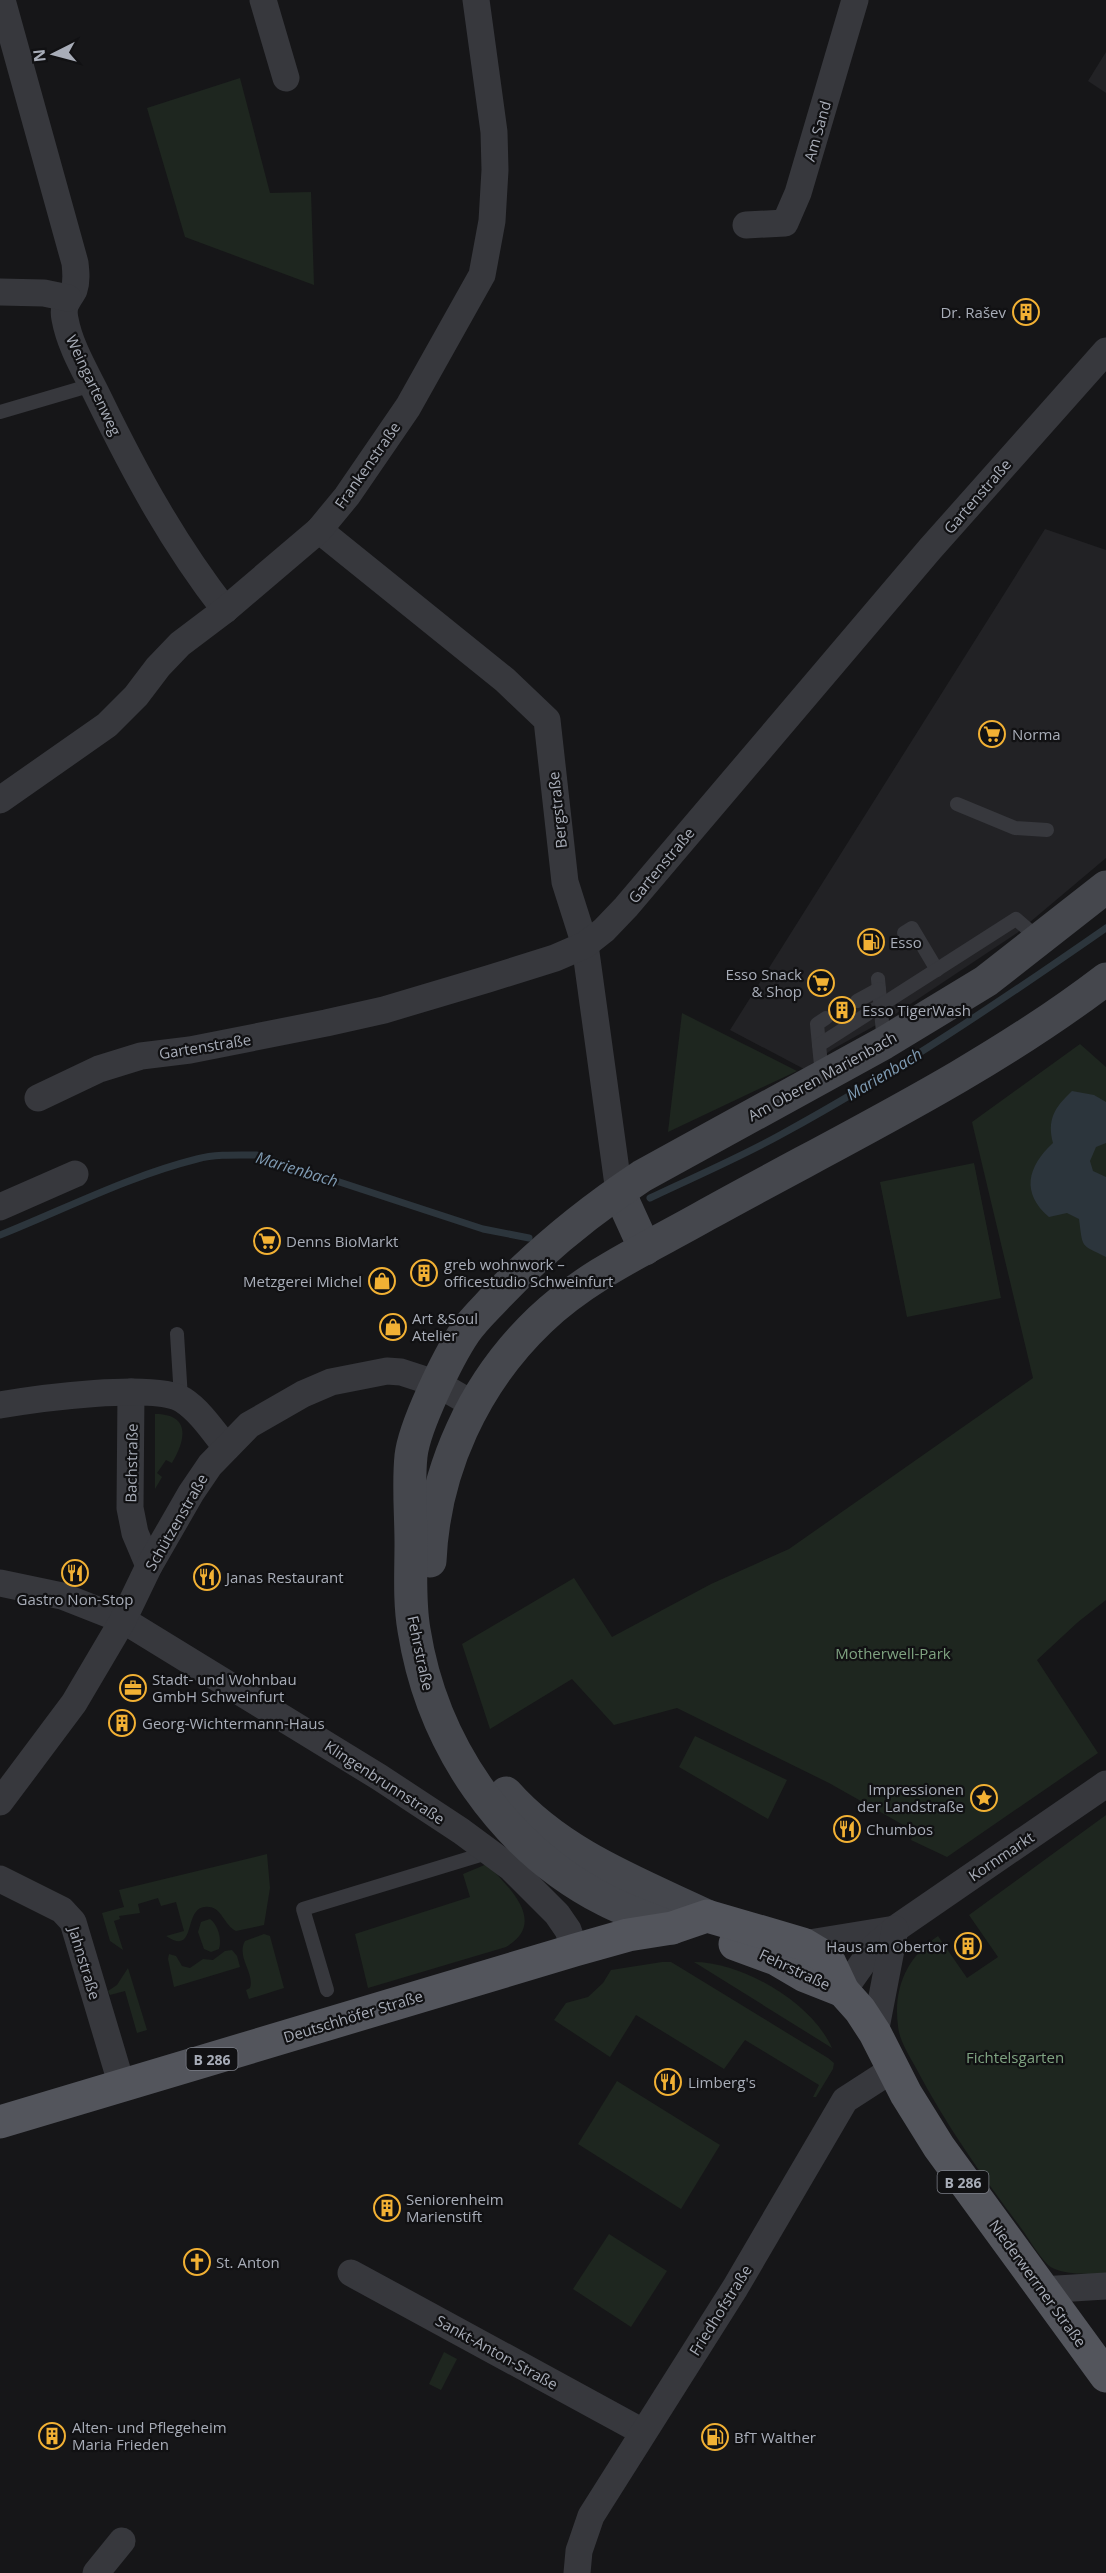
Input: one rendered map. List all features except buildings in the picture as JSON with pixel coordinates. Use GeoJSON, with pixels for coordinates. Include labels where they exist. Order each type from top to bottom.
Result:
{"type":"FeatureCollection","features":[{"type":"Feature","properties":{"kind":"main road","name":"Am Oberen Marienbach"},"geometry":{"type":"LineString","coordinates":[[438,1384],[464,1333],[511,1282],[549,1245],[619,1192],[642,1176],[885,1043],[986,981],[1106,887]]}},
{"type":"Feature","properties":{"kind":"main road"},"geometry":{"type":"LineString","coordinates":[[474,1405],[503,1362],[541,1318],[572,1292],[645,1249],[930,1093],[1102,990]]}},
{"type":"Feature","properties":{"kind":"main road"},"geometry":{"type":"LineString","coordinates":[[619,1192],[645,1249]]}},
{"type":"Feature","properties":{"kind":"main road","name":"Fehrstraße"},"geometry":{"type":"LineString","coordinates":[[438,1384],[411,1453],[410,1587],[413,1628],[425,1680],[435,1710],[447,1737],[474,1784],[524,1843],[564,1875],[606,1901],[672,1928],[747,1947],[776,1959],[805,1976],[843,1991]]}},
{"type":"Feature","properties":{"kind":"main road","name":"Fehrstraße"},"geometry":{"type":"LineString","coordinates":[[474,1405],[451,1450],[439,1490],[431,1529],[430,1566],[437,1644],[445,1678],[459,1716],[491,1773],[507,1795],[559,1841],[600,1866],[707,1916],[803,1944],[828,1959],[843,1991]]}},
{"type":"Feature","properties":{"kind":"main road","name":"Deutschhöfer Straße"},"geometry":{"type":"LineString","coordinates":[[0,2122],[575,1950],[628,1935],[672,1928],[707,1916]]}},
{"type":"Feature","properties":{"kind":"main road","name":"B 286"},"geometry":{"type":"LineString","coordinates":[[843,1991],[860,2010],[875,2033],[893,2069]]}},
{"type":"Feature","properties":{"kind":"main road","name":"Niederwerrner Straße"},"geometry":{"type":"LineString","coordinates":[[893,2069],[939,2147],[1041,2290],[1106,2376]]}},
{"type":"Feature","properties":{"kind":"street","name":"Weingartenweg"},"geometry":{"type":"LineString","coordinates":[[2,0],[75,263],[74,290],[64,306],[65,320],[75,349],[139,481],[191,566],[225,610]]}},
{"type":"Feature","properties":{"kind":"street"},"geometry":{"type":"LineString","coordinates":[[263,0],[286,78]]}},
{"type":"Feature","properties":{"kind":"street","name":"Frankenstraße"},"geometry":{"type":"LineString","coordinates":[[0,800],[107,725],[136,696],[158,667],[180,644],[225,610],[319,530],[347,496],[408,407],[482,275],[492,221],[495,170],[489,88],[476,0]]}},
{"type":"Feature","properties":{"kind":"street","name":"Am Sand"},"geometry":{"type":"LineString","coordinates":[[746,225],[785,223],[798,193],[855,0]]}},
{"type":"Feature","properties":{"kind":"street"},"geometry":{"type":"LineString","coordinates":[[0,292],[44,293],[68,298]]}},
{"type":"Feature","properties":{"kind":"street","name":"Gartenstraße"},"geometry":{"type":"LineString","coordinates":[[38,1098],[99,1069],[141,1056],[190,1050],[384,1010],[488,980],[555,958],[585,945],[604,930],[626,907],[930,549],[1106,351]]}},
{"type":"Feature","properties":{"kind":"street","name":"Bergstraße"},"geometry":{"type":"LineString","coordinates":[[319,530],[505,680],[547,720],[565,882],[585,945],[619,1192]]}},
{"type":"Feature","properties":{"kind":"street"},"geometry":{"type":"LineString","coordinates":[[0,1207],[75,1174]]}},
{"type":"Feature","properties":{"kind":"street","name":"Schützenstraße"},"geometry":{"type":"LineString","coordinates":[[0,1802],[74,1703],[123,1620],[149,1566],[191,1493],[210,1465],[249,1425],[275,1409],[331,1382],[387,1371],[401,1372],[438,1384],[474,1405]]}},
{"type":"Feature","properties":{"kind":"street"},"geometry":{"type":"LineString","coordinates":[[0,1405],[131,1392],[164,1394],[181,1398],[194,1408],[226,1447]]}},
{"type":"Feature","properties":{"kind":"street","name":"Bachstraße"},"geometry":{"type":"LineString","coordinates":[[131,1392],[130,1508],[135,1533],[149,1566]]}},
{"type":"Feature","properties":{"kind":"street","name":"Klingenbrunnstraße"},"geometry":{"type":"LineString","coordinates":[[0,1583],[62,1596],[123,1620],[414,1800],[511,1868],[557,1914],[568,1930],[575,1950]]}},
{"type":"Feature","properties":{"kind":"street","name":"Kornmarkt"},"geometry":{"type":"LineString","coordinates":[[843,1991],[874,1947],[895,1929],[1106,1784]]}},
{"type":"Feature","properties":{"kind":"street","name":"Jahnstraße"},"geometry":{"type":"LineString","coordinates":[[0,1879],[62,1910],[73,1922],[122,2086]]}},
{"type":"Feature","properties":{"kind":"street"},"geometry":{"type":"LineString","coordinates":[[875,2033],[895,1929]]}},
{"type":"Feature","properties":{"kind":"street","name":"Kornmarkt"},"geometry":{"type":"LineString","coordinates":[[803,1944],[895,1929]]}},
{"type":"Feature","properties":{"kind":"street","name":"Friedhofstraße"},"geometry":{"type":"LineString","coordinates":[[577,2573],[579,2551],[591,2516],[735,2288],[845,2100],[893,2069]]}},
{"type":"Feature","properties":{"kind":"street","name":"Sankt-Anton-Straße"},"geometry":{"type":"LineString","coordinates":[[351,2273],[643,2432]]}},
{"type":"Feature","properties":{"kind":"street"},"geometry":{"type":"LineString","coordinates":[[1041,2290],[1106,2286]]}},
{"type":"Feature","properties":{"kind":"street"},"geometry":{"type":"LineString","coordinates":[[96,2573],[122,2541]]}},
{"type":"Feature","properties":{"kind":"lane"},"geometry":{"type":"LineString","coordinates":[[0,412],[92,385]]}},
{"type":"Feature","properties":{"kind":"lane"},"geometry":{"type":"LineString","coordinates":[[957,804],[1015,828],[1047,830]]}},
{"type":"Feature","properties":{"kind":"lane"},"geometry":{"type":"LineString","coordinates":[[819,1045],[1017,919],[1040,940]]}},
{"type":"Feature","properties":{"kind":"lane"},"geometry":{"type":"LineString","coordinates":[[904,933],[912,928],[937,970]]}},
{"type":"Feature","properties":{"kind":"lane"},"geometry":{"type":"LineString","coordinates":[[857,1001],[878,984],[885,1043]]}},
{"type":"Feature","properties":{"kind":"lane"},"geometry":{"type":"LineString","coordinates":[[822,1077],[817,1024],[826,1018]]}},
{"type":"Feature","properties":{"kind":"lane"},"geometry":{"type":"LineString","coordinates":[[177,1334],[181,1398]]}},
{"type":"Feature","properties":{"kind":"lane"},"geometry":{"type":"LineString","coordinates":[[327,1990],[303,1909],[490,1852]]}},
{"type":"Feature","properties":{"kind":"shaded area"},"geometry":{"type":"Polygon","coordinates":[[[1106,52],[1106,93],[1088,81],[1106,52]]]}},
{"type":"Feature","properties":{"kind":"shaded area"},"geometry":{"type":"Polygon","coordinates":[[[1045,529],[1106,550],[1106,858],[1017,933],[894,1015],[833,1049],[804,1069],[730,1030],[1045,529]]]}},
{"type":"Feature","properties":{"kind":"shaded area"},"geometry":{"type":"Polygon","coordinates":[[[1072,1091],[1094,1095],[1106,1102],[1106,1143],[1096,1147],[1090,1161],[1093,1171],[1106,1177],[1106,1257],[1084,1244],[1079,1219],[1067,1213],[1049,1217],[1034,1199],[1031,1189],[1031,1180],[1037,1161],[1053,1143],[1051,1128],[1056,1109],[1072,1091]]]}},
{"type":"Feature","properties":{"kind":"green space"},"geometry":{"type":"Polygon","coordinates":[[[240,78],[270,193],[311,192],[314,285],[185,237],[147,108],[240,78]]]}},
{"type":"Feature","properties":{"kind":"green space"},"geometry":{"type":"Polygon","coordinates":[[[682,1013],[797,1071],[668,1132],[682,1013]]]}},
{"type":"Feature","properties":{"kind":"green space","name":"Motherwell-Park"},"geometry":{"type":"Polygon","coordinates":[[[1080,1044],[1106,1067],[1106,1600],[1037,1660],[1098,1753],[947,1857],[911,1840],[914,1831],[829,1783],[677,1708],[614,1725],[572,1679],[490,1729],[462,1644],[574,1578],[612,1637],[711,1584],[789,1549],[1033,1378],[972,1122],[1080,1044]]]}},
{"type":"Feature","properties":{"kind":"green space"},"geometry":{"type":"Polygon","coordinates":[[[974,1163],[1001,1298],[907,1317],[880,1182],[974,1163]]]}},
{"type":"Feature","properties":{"kind":"green space"},"geometry":{"type":"Polygon","coordinates":[[[155,1414],[175,1418],[180,1423],[182,1437],[172,1463],[166,1460],[157,1473],[162,1477],[155,1489],[155,1414]]]}},
{"type":"Feature","properties":{"kind":"green space"},"geometry":{"type":"Polygon","coordinates":[[[695,1736],[787,1780],[768,1819],[679,1767],[695,1736]]]}},
{"type":"Feature","properties":{"kind":"green space","name":"Fichtelsgarten"},"geometry":{"type":"Polygon","coordinates":[[[1106,1815],[1106,2275],[1060,2271],[1048,2265],[1041,2257],[979,2170],[927,2089],[902,2042],[897,2012],[900,1986],[904,1975],[918,1954],[938,1936],[967,1978],[998,1957],[969,1915],[1106,1815]]]}},
{"type":"Feature","properties":{"kind":"green space"},"geometry":{"type":"Polygon","coordinates":[[[267,1854],[270,1888],[264,1925],[236,1931],[217,1910],[209,1907],[200,1908],[195,1913],[187,1935],[183,1940],[176,1941],[166,1936],[184,1931],[176,1902],[161,1906],[158,1898],[138,1904],[140,1913],[119,1916],[120,1919],[114,1921],[123,1950],[110,1941],[102,1913],[124,1907],[119,1890],[267,1854]]]}},
{"type":"Feature","properties":{"kind":"green space"},"geometry":{"type":"Polygon","coordinates":[[[487,1864],[520,1904],[524,1916],[524,1927],[518,1937],[506,1947],[368,1988],[355,1934],[470,1897],[463,1874],[487,1864]]]}},
{"type":"Feature","properties":{"kind":"green space"},"geometry":{"type":"Polygon","coordinates":[[[210,1919],[220,1937],[219,1949],[211,1952],[204,1949],[198,1932],[201,1922],[210,1919]]]}},
{"type":"Feature","properties":{"kind":"green space"},"geometry":{"type":"Polygon","coordinates":[[[264,1934],[270,1936],[284,1988],[249,1999],[246,1990],[250,1988],[251,1982],[243,1947],[245,1941],[264,1934]]]}},
{"type":"Feature","properties":{"kind":"green space"},"geometry":{"type":"Polygon","coordinates":[[[232,1950],[237,1956],[240,1967],[174,1987],[169,1954],[176,1956],[182,1966],[190,1968],[203,1959],[213,1960],[225,1951],[232,1950]]]}},
{"type":"Feature","properties":{"kind":"green space"},"geometry":{"type":"Polygon","coordinates":[[[671,1962],[834,2063],[833,2069],[816,2097],[813,2097],[819,2085],[745,2040],[724,2069],[636,2015],[610,2057],[554,2020],[566,2003],[588,1997],[603,1983],[611,1970],[671,1962]]]}},
{"type":"Feature","properties":{"kind":"green space"},"geometry":{"type":"Polygon","coordinates":[[[694,1962],[733,1969],[774,1988],[809,2016],[822,2031],[832,2048],[694,1962]]]}},
{"type":"Feature","properties":{"kind":"green space"},"geometry":{"type":"Polygon","coordinates":[[[128,1968],[147,2030],[137,2033],[125,1991],[110,1995],[108,1991],[117,1985],[128,1968]]]}},
{"type":"Feature","properties":{"kind":"green space"},"geometry":{"type":"Polygon","coordinates":[[[617,2081],[720,2145],[681,2209],[578,2144],[617,2081]]]}},
{"type":"Feature","properties":{"kind":"green space"},"geometry":{"type":"Polygon","coordinates":[[[609,2234],[667,2271],[631,2327],[573,2289],[609,2234]]]}},
{"type":"Feature","properties":{"kind":"green space"},"geometry":{"type":"Polygon","coordinates":[[[444,2352],[457,2359],[441,2390],[429,2384],[444,2352]]]}},
{"type":"Feature","properties":{"kind":"waterway","name":"Marienbach"},"geometry":{"type":"LineString","coordinates":[[650,1198],[766,1143],[824,1111],[987,1009],[1106,928]]}},
{"type":"Feature","properties":{"kind":"waterway","name":"Marienbach"},"geometry":{"type":"LineString","coordinates":[[0,1235],[122,1184],[172,1166],[212,1156],[257,1155],[483,1229],[529,1238]]}},
{"type":"Feature","properties":{"kind":"place","name":"Dr. Rašev"},"geometry":{"type":"Point","coordinates":[1026,312]}},
{"type":"Feature","properties":{"kind":"place","name":"Norma"},"geometry":{"type":"Point","coordinates":[992,734]}},
{"type":"Feature","properties":{"kind":"place","name":"Esso"},"geometry":{"type":"Point","coordinates":[871,942]}},
{"type":"Feature","properties":{"kind":"place","name":"Esso Snack & Shop"},"geometry":{"type":"Point","coordinates":[821,983]}},
{"type":"Feature","properties":{"kind":"place","name":"Esso TigerWash"},"geometry":{"type":"Point","coordinates":[842,1010]}},
{"type":"Feature","properties":{"kind":"place","name":"Denns BioMarkt"},"geometry":{"type":"Point","coordinates":[267,1241]}},
{"type":"Feature","properties":{"kind":"place","name":"greb wohnwork – officestudio Schweinfurt"},"geometry":{"type":"Point","coordinates":[424,1273]}},
{"type":"Feature","properties":{"kind":"place","name":"Metzgerei Michel"},"geometry":{"type":"Point","coordinates":[382,1281]}},
{"type":"Feature","properties":{"kind":"place","name":"Art &Soul Atelier"},"geometry":{"type":"Point","coordinates":[393,1327]}},
{"type":"Feature","properties":{"kind":"place","name":"Gastro Non-Stop"},"geometry":{"type":"Point","coordinates":[75,1573]}},
{"type":"Feature","properties":{"kind":"place","name":"Janas Restaurant"},"geometry":{"type":"Point","coordinates":[207,1577]}},
{"type":"Feature","properties":{"kind":"place","name":"Stadt- und Wohnbau GmbH Schweinfurt"},"geometry":{"type":"Point","coordinates":[133,1688]}},
{"type":"Feature","properties":{"kind":"place","name":"Georg-Wichtermann-Haus"},"geometry":{"type":"Point","coordinates":[122,1723]}},
{"type":"Feature","properties":{"kind":"place","name":"Impressionen der Landstraße"},"geometry":{"type":"Point","coordinates":[984,1798]}},
{"type":"Feature","properties":{"kind":"place","name":"Chumbos"},"geometry":{"type":"Point","coordinates":[847,1829]}},
{"type":"Feature","properties":{"kind":"place","name":"Haus am Obertor"},"geometry":{"type":"Point","coordinates":[968,1946]}},
{"type":"Feature","properties":{"kind":"place","name":"Limberg's"},"geometry":{"type":"Point","coordinates":[668,2082]}},
{"type":"Feature","properties":{"kind":"place","name":"Seniorenheim Marienstift"},"geometry":{"type":"Point","coordinates":[387,2208]}},
{"type":"Feature","properties":{"kind":"place","name":"St. Anton"},"geometry":{"type":"Point","coordinates":[197,2262]}},
{"type":"Feature","properties":{"kind":"place","name":"Alten- und Pflegeheim Maria Frieden"},"geometry":{"type":"Point","coordinates":[52,2436]}},
{"type":"Feature","properties":{"kind":"place","name":"BfT Walther"},"geometry":{"type":"Point","coordinates":[715,2437]}}]}
